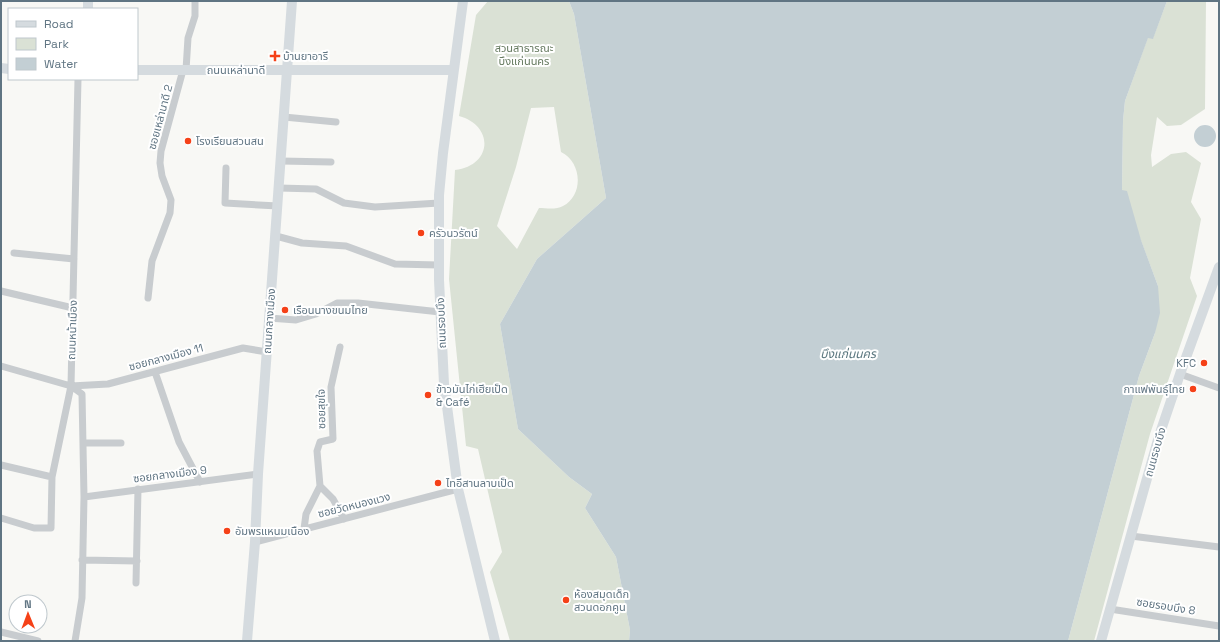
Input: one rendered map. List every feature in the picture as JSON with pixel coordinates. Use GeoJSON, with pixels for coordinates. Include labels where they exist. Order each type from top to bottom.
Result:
{"type":"FeatureCollection","features":[{"type":"Feature","properties":{"kind":"street","name":"ซอยเหล่านาดี 2"},"geometry":{"type":"LineString","coordinates":[[148,298],[152,261],[170,213],[171,200],[162,176],[160,162],[161,151],[185,70],[188,38],[195,16],[195,1]]}},
{"type":"Feature","properties":{"kind":"street","name":"ถนนกลางเมือง"},"geometry":{"type":"LineString","coordinates":[[247,641],[292,1]]}},
{"type":"Feature","properties":{"kind":"street","name":"ถนนรอบบึง"},"geometry":{"type":"LineString","coordinates":[[463,1],[442,153],[439,204],[440,312],[444,384],[458,489],[488,618],[495,641]]}},
{"type":"Feature","properties":{"kind":"street","name":"ถนนเหล่านาดี"},"geometry":{"type":"LineString","coordinates":[[138,70],[454,70]]}},
{"type":"Feature","properties":{"kind":"street","name":"ถนนหน้าเมือง"},"geometry":{"type":"LineString","coordinates":[[1,518],[34,528],[51,528],[52,477],[71,386],[78,80]]}},
{"type":"Feature","properties":{"kind":"street"},"geometry":{"type":"LineString","coordinates":[[284,117],[336,122]]}},
{"type":"Feature","properties":{"kind":"street"},"geometry":{"type":"LineString","coordinates":[[281,161],[331,162]]}},
{"type":"Feature","properties":{"kind":"street"},"geometry":{"type":"LineString","coordinates":[[226,168],[225,204],[278,206]]}},
{"type":"Feature","properties":{"kind":"street"},"geometry":{"type":"LineString","coordinates":[[279,188],[316,189],[344,203],[375,207],[439,204]]}},
{"type":"Feature","properties":{"kind":"street"},"geometry":{"type":"LineString","coordinates":[[276,236],[302,243],[346,246],[395,264],[439,265]]}},
{"type":"Feature","properties":{"kind":"street"},"geometry":{"type":"LineString","coordinates":[[14,253],[74,259]]}},
{"type":"Feature","properties":{"kind":"street","name":"ถนนรอบบึง"},"geometry":{"type":"LineString","coordinates":[[1101,641],[1159,436],[1219,267]]}},
{"type":"Feature","properties":{"kind":"street"},"geometry":{"type":"LineString","coordinates":[[1,291],[73,308]]}},
{"type":"Feature","properties":{"kind":"street"},"geometry":{"type":"LineString","coordinates":[[269,318],[296,320],[316,314],[337,303],[351,303],[440,312]]}},
{"type":"Feature","properties":{"kind":"street","name":"ซอยสุขใจ"},"geometry":{"type":"LineString","coordinates":[[320,486],[317,451],[320,442],[333,439],[331,387],[340,347]]}},
{"type":"Feature","properties":{"kind":"street","name":"ซอยกลางเมือง 11"},"geometry":{"type":"LineString","coordinates":[[1,366],[71,386],[108,384],[243,348],[267,352]]}},
{"type":"Feature","properties":{"kind":"street"},"geometry":{"type":"LineString","coordinates":[[155,372],[179,442],[200,482]]}},
{"type":"Feature","properties":{"kind":"street"},"geometry":{"type":"LineString","coordinates":[[1180,374],[1219,388]]}},
{"type":"Feature","properties":{"kind":"street"},"geometry":{"type":"LineString","coordinates":[[71,386],[82,394],[84,497],[82,598],[75,641]]}},
{"type":"Feature","properties":{"kind":"street"},"geometry":{"type":"LineString","coordinates":[[83,443],[121,443]]}},
{"type":"Feature","properties":{"kind":"street"},"geometry":{"type":"LineString","coordinates":[[1,465],[52,477]]}},
{"type":"Feature","properties":{"kind":"street","name":"ซอยกลางเมือง 9"},"geometry":{"type":"LineString","coordinates":[[84,497],[258,474]]}},
{"type":"Feature","properties":{"kind":"street"},"geometry":{"type":"LineString","coordinates":[[304,529],[306,514],[320,486],[333,499],[344,519]]}},
{"type":"Feature","properties":{"kind":"street"},"geometry":{"type":"LineString","coordinates":[[136,583],[138,489]]}},
{"type":"Feature","properties":{"kind":"street","name":"ซอยวัดหนองแวง"},"geometry":{"type":"LineString","coordinates":[[255,542],[458,489]]}},
{"type":"Feature","properties":{"kind":"street"},"geometry":{"type":"LineString","coordinates":[[1131,536],[1219,547]]}},
{"type":"Feature","properties":{"kind":"street"},"geometry":{"type":"LineString","coordinates":[[82,560],[137,560]]}},
{"type":"Feature","properties":{"kind":"street","name":"ซอยรอบบึง 8"},"geometry":{"type":"LineString","coordinates":[[1110,609],[1219,626]]}},
{"type":"Feature","properties":{"kind":"street"},"geometry":{"type":"LineString","coordinates":[[1,632],[38,641]]}},
{"type":"Feature","properties":{"kind":"green space","name":"สวนสาธารณะ บึงแก่นนคร"},"geometry":{"type":"Polygon","coordinates":[[[488,1],[569,1],[574,14],[606,198],[537,259],[500,324],[518,429],[569,477],[592,494],[585,508],[616,557],[630,630],[629,641],[510,641],[490,572],[502,552],[478,449],[466,446],[449,279],[455,170],[467,167],[476,161],[482,154],[484,145],[483,136],[479,128],[471,121],[459,116],[476,15],[488,1]],[[554,107],[531,108],[516,167],[497,226],[517,249],[539,208],[554,208],[563,206],[570,201],[574,194],[578,179],[576,171],[573,163],[561,152],[554,107]]]}},
{"type":"Feature","properties":{"kind":"green space"},"geometry":{"type":"Polygon","coordinates":[[[1167,1],[1206,1],[1205,109],[1181,125],[1167,126],[1157,117],[1151,155],[1152,167],[1171,154],[1186,152],[1201,163],[1191,202],[1201,219],[1190,278],[1197,296],[1150,434],[1094,641],[1068,641],[1139,376],[1155,333],[1158,286],[1122,190],[1123,121],[1125,101],[1148,37],[1153,38],[1167,1]]]}},
{"type":"Feature","properties":{"kind":"water","name":"บึงแก่นนคร"},"geometry":{"type":"Polygon","coordinates":[[[569,1],[1167,1],[1153,39],[1148,38],[1125,101],[1123,121],[1122,190],[1127,191],[1141,240],[1158,286],[1160,313],[1155,333],[1139,376],[1068,641],[629,641],[630,630],[616,557],[585,508],[592,494],[569,477],[518,429],[500,324],[537,259],[606,198],[574,14],[569,1]]]}},
{"type":"Feature","properties":{"kind":"water"},"geometry":{"type":"Polygon","coordinates":[[[1205,125],[1213,128],[1216,136],[1213,144],[1205,147],[1197,144],[1194,136],[1197,128],[1205,125]]]}},
{"type":"Feature","properties":{"kind":"place","name":"บ้านยาอารี"},"geometry":{"type":"Point","coordinates":[275,56]}},
{"type":"Feature","properties":{"kind":"place","name":"โรงเรียนสวนสน"},"geometry":{"type":"Point","coordinates":[188,141]}},
{"type":"Feature","properties":{"kind":"place","name":"ครัวนวรัตน์"},"geometry":{"type":"Point","coordinates":[421,233]}},
{"type":"Feature","properties":{"kind":"place","name":"เรือนนางขนมไทย"},"geometry":{"type":"Point","coordinates":[285,310]}},
{"type":"Feature","properties":{"kind":"place","name":"KFC"},"geometry":{"type":"Point","coordinates":[1204,363]}},
{"type":"Feature","properties":{"kind":"place","name":"กาแฟพันธุ์ไทย"},"geometry":{"type":"Point","coordinates":[1193,389]}},
{"type":"Feature","properties":{"kind":"place","name":"ข้าวมันไก่เฮียเป็ด & Café"},"geometry":{"type":"Point","coordinates":[428,395]}},
{"type":"Feature","properties":{"kind":"place","name":"ไทอีสานลาบเป็ด"},"geometry":{"type":"Point","coordinates":[438,483]}},
{"type":"Feature","properties":{"kind":"place","name":"อัมพรแหนมเนือง"},"geometry":{"type":"Point","coordinates":[227,531]}},
{"type":"Feature","properties":{"kind":"place","name":"ห้องสมุดเด็ก สวนดอกคูน"},"geometry":{"type":"Point","coordinates":[566,600]}}]}
